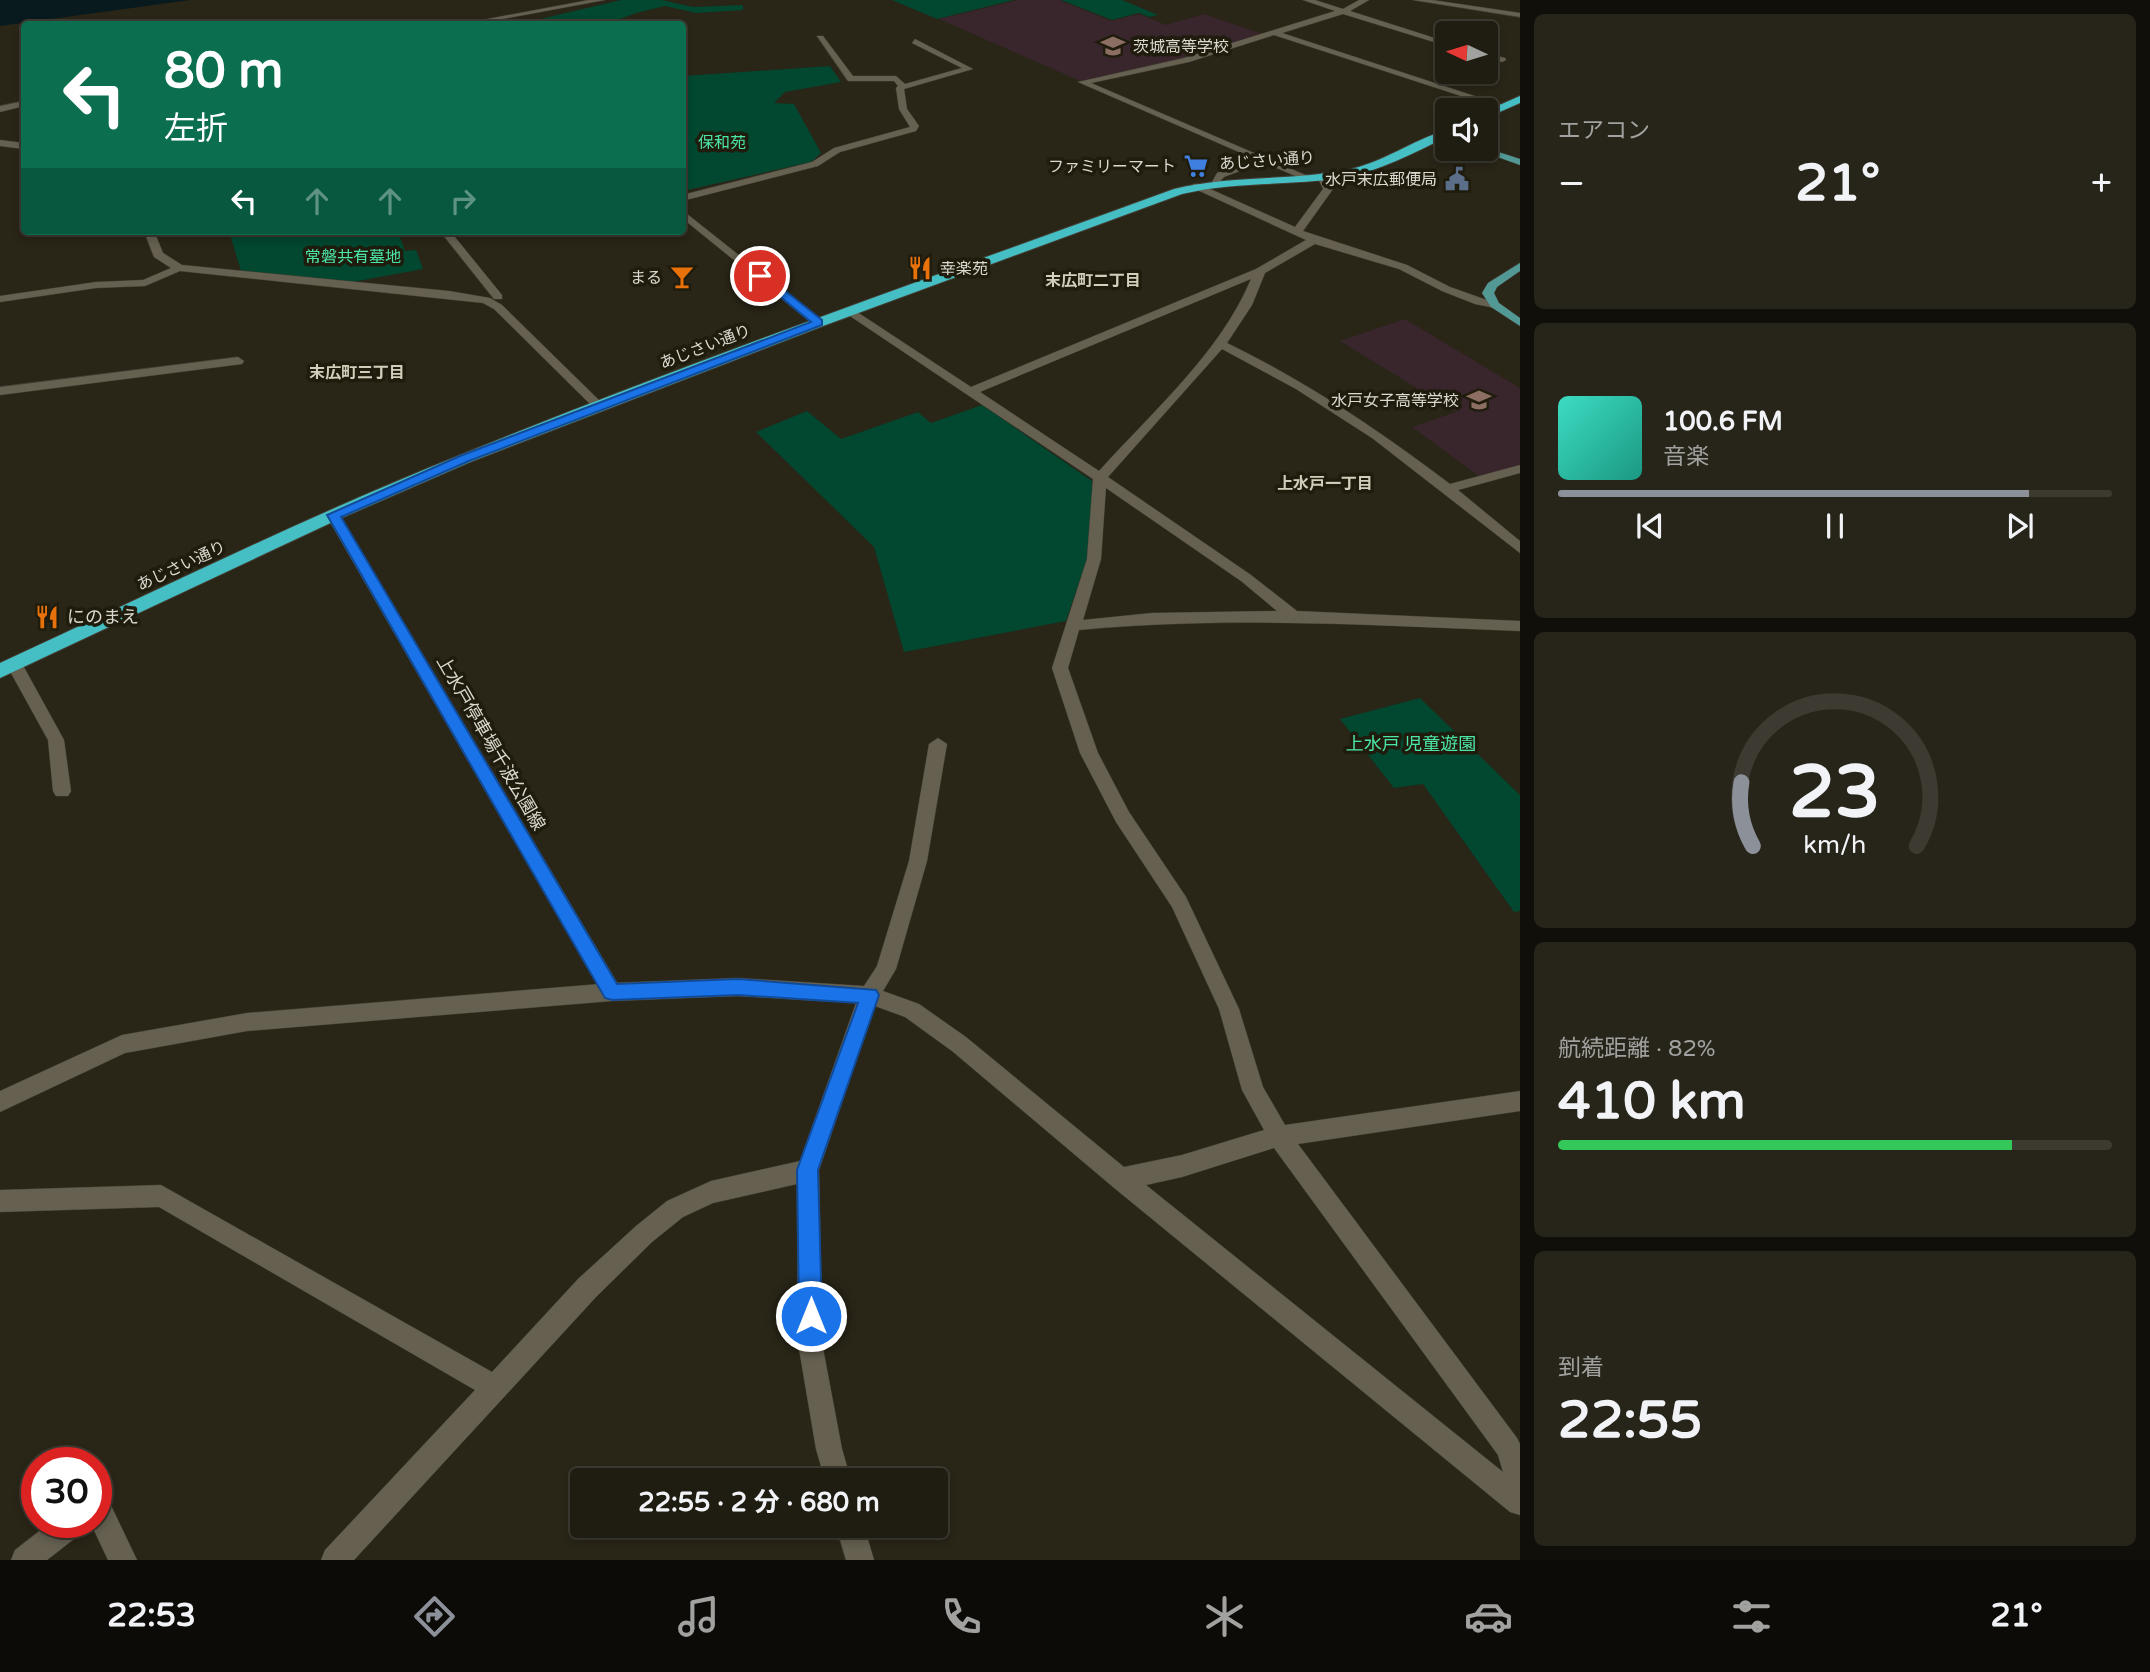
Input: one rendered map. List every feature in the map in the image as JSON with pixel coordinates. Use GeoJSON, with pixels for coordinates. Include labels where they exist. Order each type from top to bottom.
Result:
{"type":"FeatureCollection","features":[{"type":"Feature","properties":{"kind":"highway"},"geometry":{"type":"LineString","coordinates":[[1498,110],[1520,99]]}},
{"type":"Feature","properties":{"kind":"highway","name":"あじさい通り"},"geometry":{"type":"LineString","coordinates":[[7,667],[333,515],[464,458],[818,323],[1196,186],[1217,182],[1322,176],[1377,165],[1435,140]]}},
{"type":"Feature","properties":{"kind":"main road"},"geometry":{"type":"LineString","coordinates":[[1498,155],[1520,162]]}},
{"type":"Feature","properties":{"kind":"main road"},"geometry":{"type":"LineString","coordinates":[[1520,266],[1492,285],[1488,293],[1495,305],[1520,323]]}},
{"type":"Feature","properties":{"kind":"main road","name":"上水戸停車場千波公園線"},"geometry":{"type":"LineString","coordinates":[[333,515],[612,992]]}},
{"type":"Feature","properties":{"kind":"street"},"geometry":{"type":"LineString","coordinates":[[483,21],[601,0]]}},
{"type":"Feature","properties":{"kind":"street"},"geometry":{"type":"LineString","coordinates":[[1307,0],[1435,40]]}},
{"type":"Feature","properties":{"kind":"street"},"geometry":{"type":"LineString","coordinates":[[1305,177],[1082,82],[1186,60],[1344,11],[1365,0]]}},
{"type":"Feature","properties":{"kind":"street"},"geometry":{"type":"LineString","coordinates":[[1418,0],[1520,15]]}},
{"type":"Feature","properties":{"kind":"street"},"geometry":{"type":"LineString","coordinates":[[523,21],[536,18],[537,12]]}},
{"type":"Feature","properties":{"kind":"street"},"geometry":{"type":"LineString","coordinates":[[1272,32],[1504,107]]}},
{"type":"Feature","properties":{"kind":"street"},"geometry":{"type":"LineString","coordinates":[[820,37],[851,79],[896,78],[903,87]]}},
{"type":"Feature","properties":{"kind":"street"},"geometry":{"type":"LineString","coordinates":[[686,197],[815,164],[837,150],[913,130],[915,125],[903,109],[900,88],[969,69],[915,41]]}},
{"type":"Feature","properties":{"kind":"street"},"geometry":{"type":"LineString","coordinates":[[1498,59],[1502,60]]}},
{"type":"Feature","properties":{"kind":"street"},"geometry":{"type":"LineString","coordinates":[[0,109],[21,105]]}},
{"type":"Feature","properties":{"kind":"street"},"geometry":{"type":"LineString","coordinates":[[0,117],[12,117]]}},
{"type":"Feature","properties":{"kind":"street"},"geometry":{"type":"LineString","coordinates":[[0,143],[21,146]]}},
{"type":"Feature","properties":{"kind":"street"},"geometry":{"type":"LineString","coordinates":[[1217,182],[1220,175],[1263,159]]}},
{"type":"Feature","properties":{"kind":"street"},"geometry":{"type":"LineString","coordinates":[[1297,232],[1328,189],[1322,176]]}},
{"type":"Feature","properties":{"kind":"street"},"geometry":{"type":"LineString","coordinates":[[1196,186],[1314,240],[1403,267],[1446,289],[1479,302],[1495,305]]}},
{"type":"Feature","properties":{"kind":"street"},"geometry":{"type":"LineString","coordinates":[[686,217],[818,323]]}},
{"type":"Feature","properties":{"kind":"street"},"geometry":{"type":"LineString","coordinates":[[150,235],[158,255],[179,268],[492,299]]}},
{"type":"Feature","properties":{"kind":"street"},"geometry":{"type":"LineString","coordinates":[[448,235],[499,307],[600,407]]}},
{"type":"Feature","properties":{"kind":"street"},"geometry":{"type":"LineString","coordinates":[[970,392],[1260,271],[1314,240]]}},
{"type":"Feature","properties":{"kind":"street"},"geometry":{"type":"LineString","coordinates":[[0,299],[105,284],[145,283],[179,268]]}},
{"type":"Feature","properties":{"kind":"street"},"geometry":{"type":"LineString","coordinates":[[1260,271],[1246,304],[1220,344],[1100,478],[1094,559],[1060,668],[1088,753],[1122,817],[1184,914],[1229,1009],[1253,1090],[1279,1136],[1508,1447],[1520,1480]]}},
{"type":"Feature","properties":{"kind":"street"},"geometry":{"type":"LineString","coordinates":[[850,312],[1100,478],[1245,578],[1293,616]]}},
{"type":"Feature","properties":{"kind":"street"},"geometry":{"type":"LineString","coordinates":[[1220,344],[1313,392],[1450,488],[1520,548]]}},
{"type":"Feature","properties":{"kind":"street"},"geometry":{"type":"LineString","coordinates":[[0,391],[238,360]]}},
{"type":"Feature","properties":{"kind":"street"},"geometry":{"type":"LineString","coordinates":[[1450,488],[1520,470]]}},
{"type":"Feature","properties":{"kind":"street"},"geometry":{"type":"LineString","coordinates":[[1072,626],[1152,618],[1293,616],[1520,626]]}},
{"type":"Feature","properties":{"kind":"street"},"geometry":{"type":"LineString","coordinates":[[7,667],[56,740],[62,791]]}},
{"type":"Feature","properties":{"kind":"street"},"geometry":{"type":"LineString","coordinates":[[835,1468],[810,1343],[811,1234],[808,1170],[869,995],[886,969],[918,861],[938,744]]}},
{"type":"Feature","properties":{"kind":"street"},"geometry":{"type":"LineString","coordinates":[[0,1102],[122,1044],[247,1022],[612,992],[738,987],[869,995],[912,1010],[959,1044],[1121,1179],[1520,1502]]}},
{"type":"Feature","properties":{"kind":"street"},"geometry":{"type":"LineString","coordinates":[[1121,1179],[1182,1166],[1279,1136],[1520,1101]]}},
{"type":"Feature","properties":{"kind":"street"},"geometry":{"type":"LineString","coordinates":[[341,1558],[587,1288],[644,1234],[675,1209],[711,1192],[808,1170]]}},
{"type":"Feature","properties":{"kind":"street"},"geometry":{"type":"LineString","coordinates":[[0,1201],[161,1196],[495,1388]]}},
{"type":"Feature","properties":{"kind":"street"},"geometry":{"type":"LineString","coordinates":[[25,1560],[53,1538]]}},
{"type":"Feature","properties":{"kind":"street"},"geometry":{"type":"LineString","coordinates":[[112,1538],[123,1560]]}},
{"type":"Feature","properties":{"kind":"street"},"geometry":{"type":"LineString","coordinates":[[854,1538],[860,1560]]}},
{"type":"Feature","properties":{"kind":"shaded area"},"geometry":{"type":"Polygon","coordinates":[[[0,0],[190,0],[21,21],[0,26],[0,0]]]}},
{"type":"Feature","properties":{"kind":"shaded area","name":"茨城高等学校"},"geometry":{"type":"Polygon","coordinates":[[[1018,0],[1059,0],[1111,21],[1139,14],[1166,25],[1204,14],[1263,34],[1183,58],[1080,81],[939,19],[1018,0]]]}},
{"type":"Feature","properties":{"kind":"shaded area","name":"水戸女子高等学校"},"geometry":{"type":"Polygon","coordinates":[[[1405,319],[1520,388],[1520,466],[1480,477],[1412,427],[1456,412],[1340,341],[1405,319]]]}},
{"type":"Feature","properties":{"kind":"green space"},"geometry":{"type":"Polygon","coordinates":[[[621,0],[662,0],[693,7],[743,5],[743,10],[696,13],[665,6],[615,21],[532,21],[621,0]]]}},
{"type":"Feature","properties":{"kind":"green space"},"geometry":{"type":"Polygon","coordinates":[[[892,0],[1014,0],[937,19],[892,0]]]}},
{"type":"Feature","properties":{"kind":"green space"},"geometry":{"type":"Polygon","coordinates":[[[1061,0],[1122,0],[1158,15],[1149,17],[1139,13],[1112,20],[1061,0]]]}},
{"type":"Feature","properties":{"kind":"green space","name":"保和苑"},"geometry":{"type":"Polygon","coordinates":[[[830,66],[841,82],[785,92],[774,103],[794,104],[821,153],[811,162],[686,190],[686,76],[830,66]]]}},
{"type":"Feature","properties":{"kind":"green space","name":"常磐共有墓地"},"geometry":{"type":"Polygon","coordinates":[[[230,235],[399,235],[405,251],[416,250],[423,269],[353,282],[241,271],[230,235]]]}},
{"type":"Feature","properties":{"kind":"green space"},"geometry":{"type":"Polygon","coordinates":[[[982,405],[1092,481],[1091,537],[1087,559],[1066,621],[904,652],[874,547],[756,432],[807,411],[841,439],[918,412],[931,423],[982,405]]]}},
{"type":"Feature","properties":{"kind":"green space","name":"上水戸 児童遊園"},"geometry":{"type":"Polygon","coordinates":[[[1420,698],[1520,795],[1520,911],[1514,912],[1423,784],[1394,788],[1340,719],[1420,698]]]}},
{"type":"Feature","properties":{"kind":"place","name":"茨城高等学校"},"geometry":{"type":"Point","coordinates":[1113,46]}},
{"type":"Feature","properties":{"kind":"place","name":"ファミリーマート"},"geometry":{"type":"Point","coordinates":[1196,166]}},
{"type":"Feature","properties":{"kind":"place","name":"水戸末広郵便局"},"geometry":{"type":"Point","coordinates":[1457,179]}},
{"type":"Feature","properties":{"kind":"place","name":"幸楽苑"},"geometry":{"type":"Point","coordinates":[920,268]}},
{"type":"Feature","properties":{"kind":"place","name":"まる"},"geometry":{"type":"Point","coordinates":[682,277]}},
{"type":"Feature","properties":{"kind":"place","name":"水戸女子高等学校"},"geometry":{"type":"Point","coordinates":[1479,400]}},
{"type":"Feature","properties":{"kind":"place","name":"にのまえ"},"geometry":{"type":"Point","coordinates":[47,617]}},
{"type":"Feature","properties":{"kind":"district","name":"末広町二丁目"},"geometry":{"type":"Point","coordinates":[1093,280]}},
{"type":"Feature","properties":{"kind":"district","name":"末広町三丁目"},"geometry":{"type":"Point","coordinates":[357,372]}},
{"type":"Feature","properties":{"kind":"district","name":"上水戸一丁目"},"geometry":{"type":"Point","coordinates":[1325,483]}},
{"type":"Feature","properties":{"kind":"route"},"geometry":{"type":"LineString","coordinates":[[760,276],[818,323],[464,458],[333,515],[612,992],[738,987],[869,995],[808,1170],[811,1316]]}}]}
